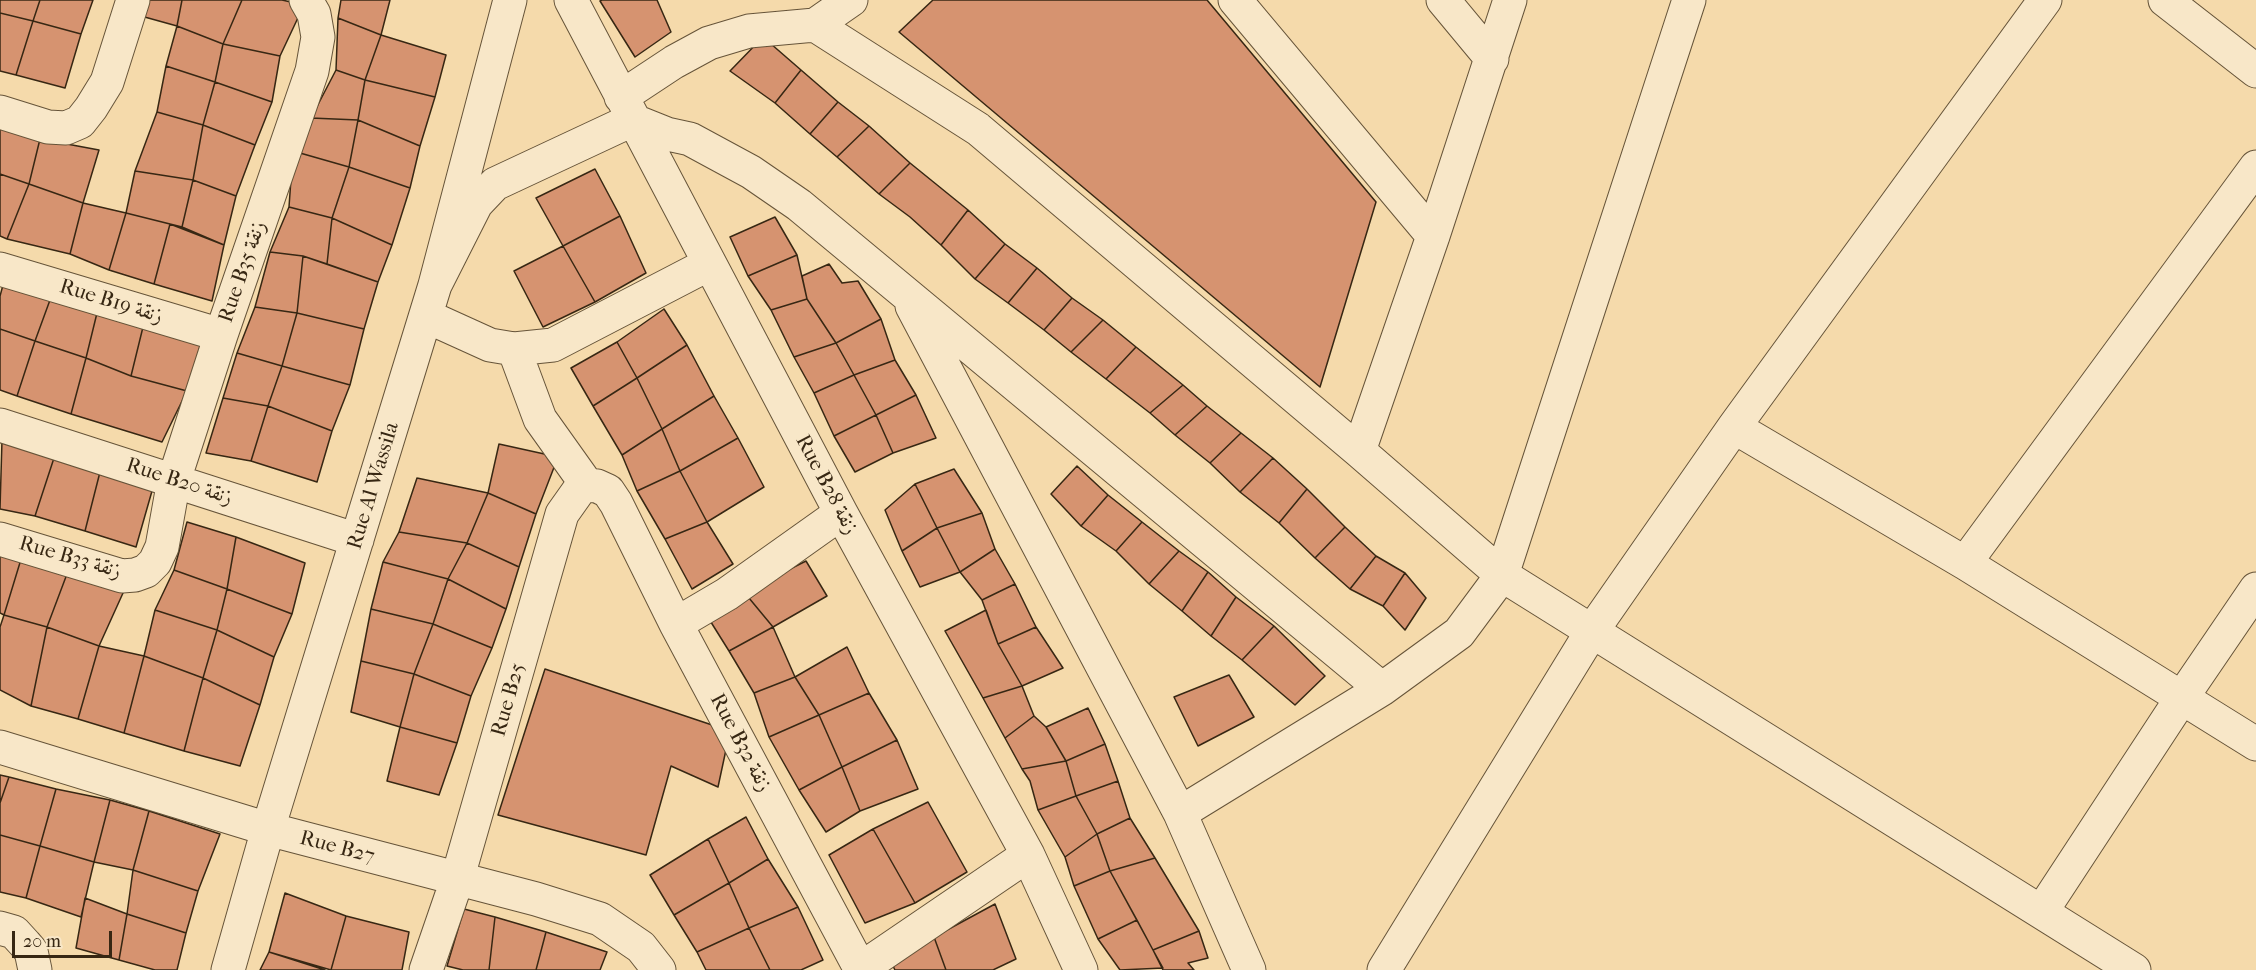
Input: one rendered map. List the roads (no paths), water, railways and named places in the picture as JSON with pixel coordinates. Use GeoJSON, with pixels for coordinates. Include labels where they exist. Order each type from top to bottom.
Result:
{"type":"FeatureCollection","features":[{"type":"Feature","properties":{"kind":"street"},"geometry":{"type":"LineString","coordinates":[[0,112],[48,127],[66,128],[80,122],[107,82],[133,0]]}},
{"type":"Feature","properties":{"kind":"street","name":"Rue B35 زنقة"},"geometry":{"type":"LineString","coordinates":[[162,547],[174,480],[221,335],[312,71],[318,37],[315,14],[306,0]]}},
{"type":"Feature","properties":{"kind":"street","name":"Rue Al Wassila"},"geometry":{"type":"LineString","coordinates":[[228,970],[268,829],[426,316],[510,0]]}},
{"type":"Feature","properties":{"kind":"street","name":"Rue B28 زنقة"},"geometry":{"type":"LineString","coordinates":[[571,0],[841,513],[1028,855],[1081,970]]}},
{"type":"Feature","properties":{"kind":"street"},"geometry":{"type":"LineString","coordinates":[[435,285],[476,204],[495,184],[627,109],[674,62],[709,43],[749,31],[815,25],[851,0]]}},
{"type":"Feature","properties":{"kind":"street"},"geometry":{"type":"LineString","coordinates":[[1235,0],[1433,236]]}},
{"type":"Feature","properties":{"kind":"street"},"geometry":{"type":"LineString","coordinates":[[1443,0],[1492,59]]}},
{"type":"Feature","properties":{"kind":"street"},"geometry":{"type":"LineString","coordinates":[[1359,451],[1433,236],[1510,0]]}},
{"type":"Feature","properties":{"kind":"street"},"geometry":{"type":"LineString","coordinates":[[1180,813],[1382,689],[1459,633],[1502,575],[1689,0]]}},
{"type":"Feature","properties":{"kind":"street"},"geometry":{"type":"LineString","coordinates":[[1384,970],[1592,631],[1734,426],[2045,0]]}},
{"type":"Feature","properties":{"kind":"street"},"geometry":{"type":"LineString","coordinates":[[2165,0],[2256,71]]}},
{"type":"Feature","properties":{"kind":"street"},"geometry":{"type":"LineString","coordinates":[[815,25],[978,129],[1502,575],[2134,970]]}},
{"type":"Feature","properties":{"kind":"street"},"geometry":{"type":"LineString","coordinates":[[627,109],[667,134],[690,139],[751,172],[800,205],[1382,689]]}},
{"type":"Feature","properties":{"kind":"street"},"geometry":{"type":"LineString","coordinates":[[1965,563],[2256,167]]}},
{"type":"Feature","properties":{"kind":"street"},"geometry":{"type":"LineString","coordinates":[[426,316],[490,345],[514,350],[554,345],[709,264]]}},
{"type":"Feature","properties":{"kind":"street","name":"Rue B19 زنقة"},"geometry":{"type":"LineString","coordinates":[[0,269],[221,335]]}},
{"type":"Feature","properties":{"kind":"street"},"geometry":{"type":"LineString","coordinates":[[904,291],[1180,813],[1248,970]]}},
{"type":"Feature","properties":{"kind":"street"},"geometry":{"type":"LineString","coordinates":[[514,350],[540,418],[587,485]]}},
{"type":"Feature","properties":{"kind":"street","name":"Rue B20 زنقة"},"geometry":{"type":"LineString","coordinates":[[0,425],[357,540]]}},
{"type":"Feature","properties":{"kind":"street"},"geometry":{"type":"LineString","coordinates":[[1734,426],[1965,563],[2256,744]]}},
{"type":"Feature","properties":{"kind":"street","name":"Rue B32 زنقة"},"geometry":{"type":"LineString","coordinates":[[587,485],[608,491],[616,503],[676,624],[860,970],[1028,855]]}},
{"type":"Feature","properties":{"kind":"street","name":"Rue B25"},"geometry":{"type":"LineString","coordinates":[[426,970],[457,880],[562,514],[579,490],[587,485]]}},
{"type":"Feature","properties":{"kind":"street"},"geometry":{"type":"LineString","coordinates":[[676,624],[727,594],[841,513]]}},
{"type":"Feature","properties":{"kind":"street","name":"Rue B33 زنقة"},"geometry":{"type":"LineString","coordinates":[[0,539],[122,576],[135,575],[146,570],[155,562],[162,547]]}},
{"type":"Feature","properties":{"kind":"street"},"geometry":{"type":"LineString","coordinates":[[2042,911],[2256,589]]}},
{"type":"Feature","properties":{"kind":"street","name":"Rue B27"},"geometry":{"type":"LineString","coordinates":[[0,747],[268,829],[536,899],[600,919],[641,947],[659,970]]}},
{"type":"Feature","properties":{"kind":"street"},"geometry":{"type":"LineString","coordinates":[[0,928],[14,932],[25,944],[30,951],[35,970]]}}]}
